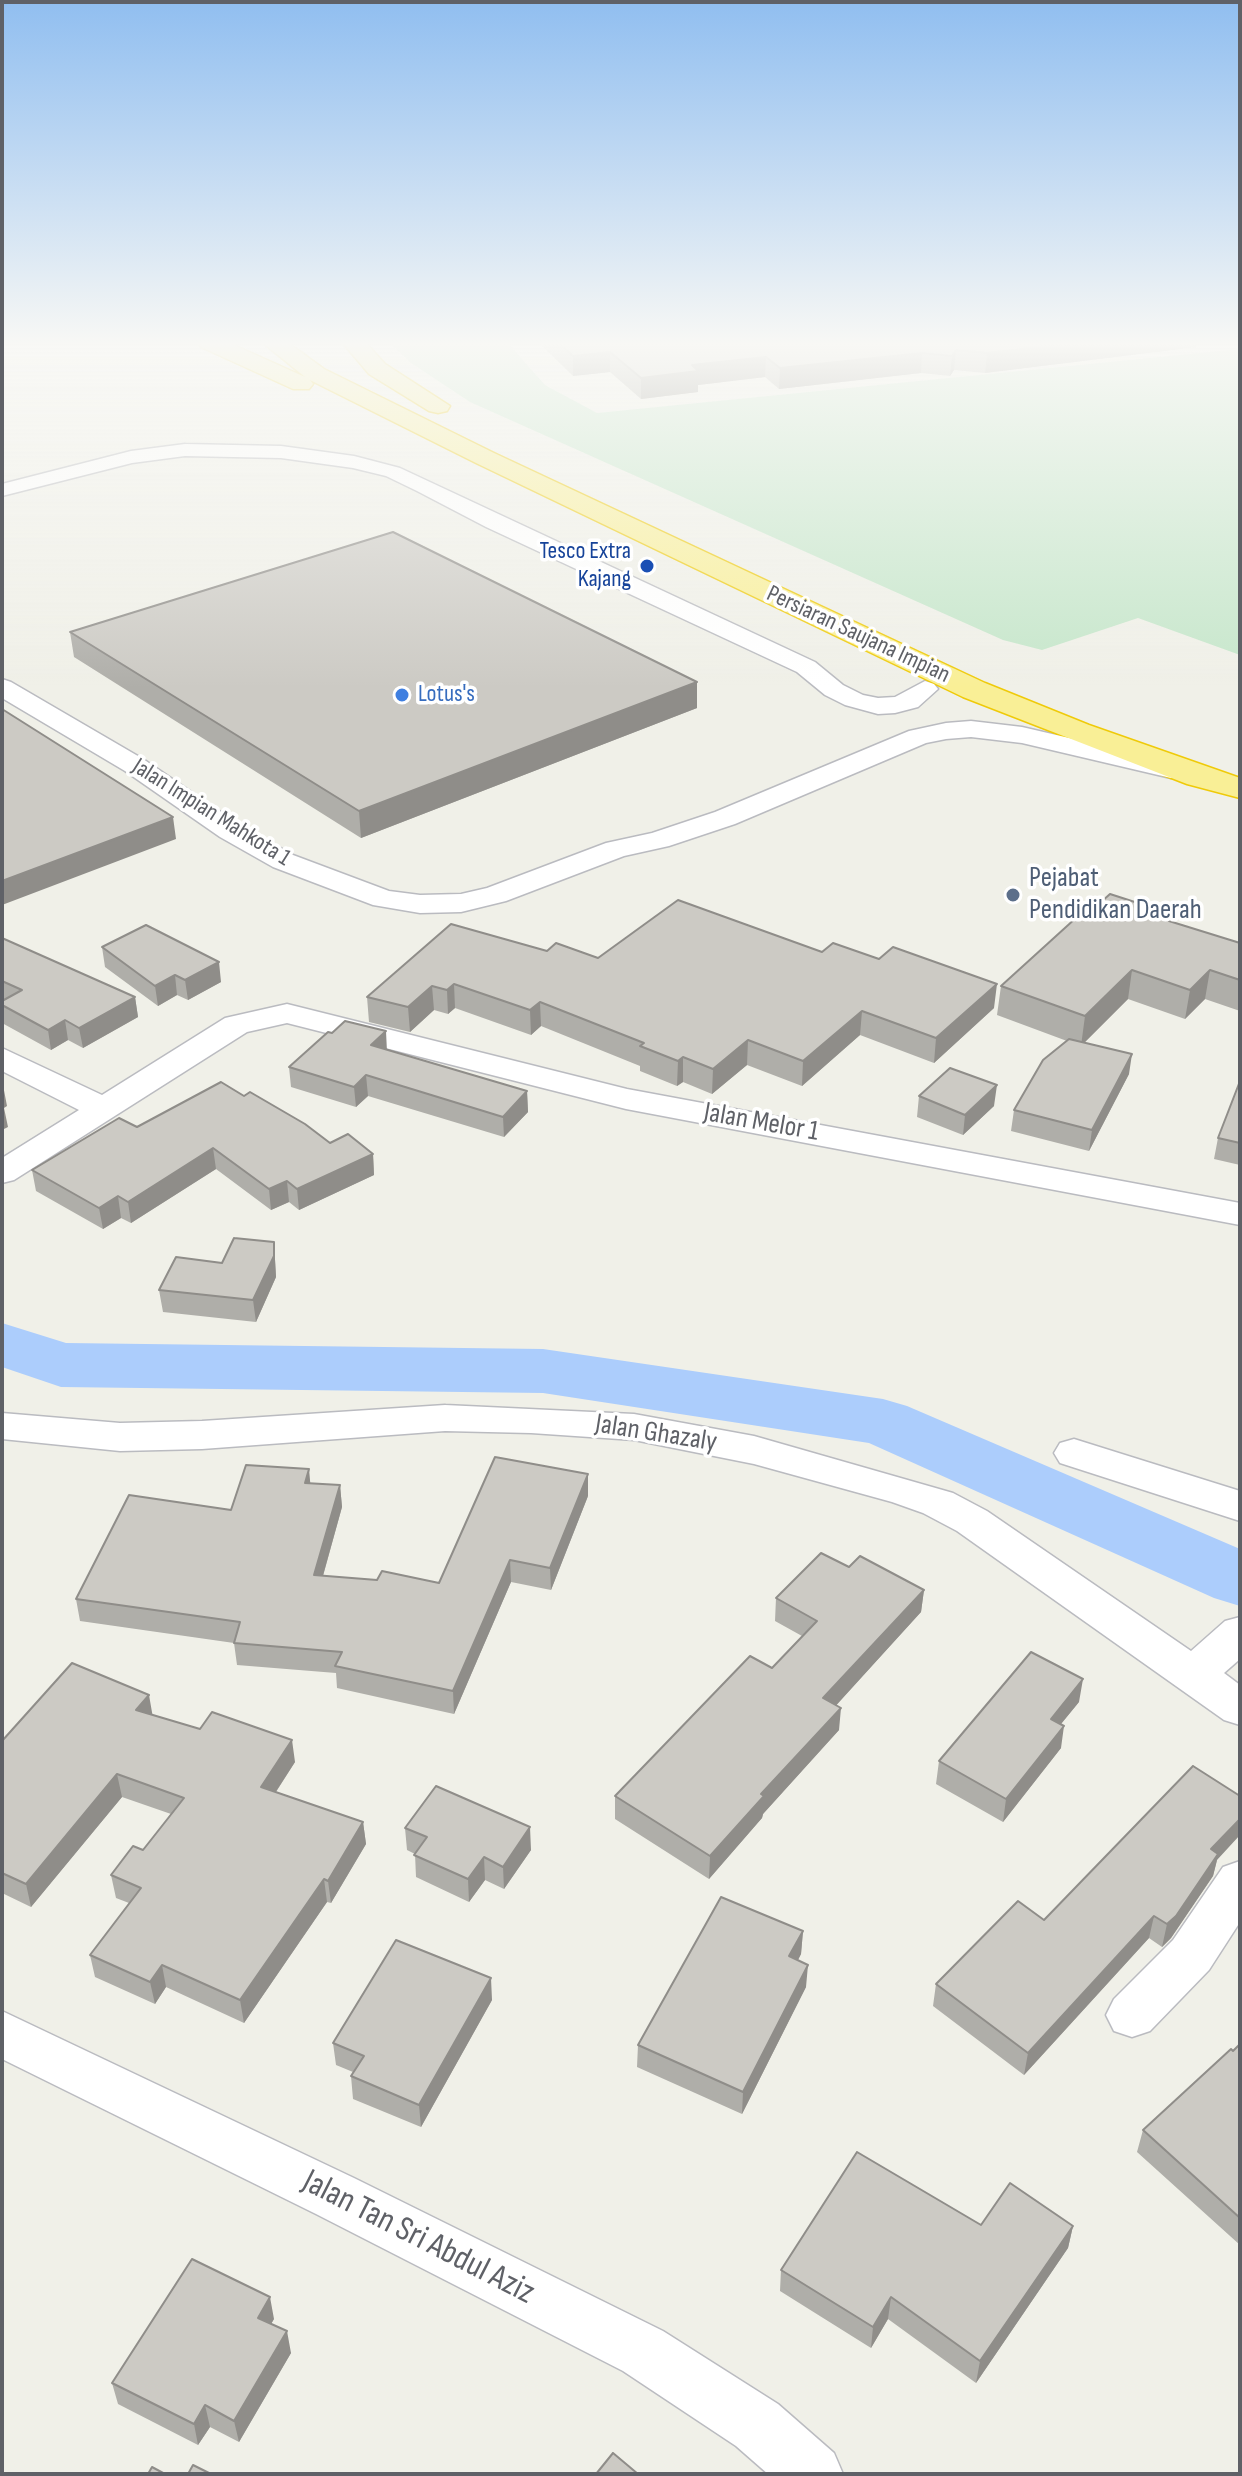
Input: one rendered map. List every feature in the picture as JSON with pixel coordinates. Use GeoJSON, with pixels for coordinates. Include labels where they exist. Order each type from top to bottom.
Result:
{"type":"FeatureCollection","features":[{"type":"Feature","properties":{"kind":"highway","name":"Persiaran Saujana Impian"},"geometry":{"type":"LineString","coordinates":[[485,458],[585,494],[998,673],[1137,728],[1240,761]]}},
{"type":"Feature","properties":{"kind":"highway","name":"Persiaran Saujana Impian"},"geometry":{"type":"LineString","coordinates":[[525,458],[585,494],[863,638],[987,695],[1199,777],[1240,788]]}},
{"type":"Feature","properties":{"kind":"street"},"geometry":{"type":"LineString","coordinates":[[2,490],[129,458]]}},
{"type":"Feature","properties":{"kind":"street"},"geometry":{"type":"LineString","coordinates":[[315,458],[380,468],[425,486],[494,522],[806,667],[834,690],[854,700],[878,706],[909,702],[925,689]]}},
{"type":"Feature","properties":{"kind":"street"},"geometry":{"type":"LineString","coordinates":[[863,638],[909,669],[925,689],[927,702],[923,712],[873,748]]}},
{"type":"Feature","properties":{"kind":"street","name":"Jalan Impian Mahkota 1"},"geometry":{"type":"LineString","coordinates":[[2,687],[134,765],[230,831],[270,853],[383,899],[420,904],[461,903],[496,895],[616,849],[641,833],[873,748]]}},
{"type":"Feature","properties":{"kind":"street"},"geometry":{"type":"LineString","coordinates":[[834,690],[873,748]]}},
{"type":"Feature","properties":{"kind":"street"},"geometry":{"type":"LineString","coordinates":[[873,748],[946,731],[998,731],[1199,777]]}},
{"type":"Feature","properties":{"kind":"street","name":"Jalan Melor 1"},"geometry":{"type":"LineString","coordinates":[[104,1109],[236,1025],[287,1013],[626,1099],[1240,1214]]}},
{"type":"Feature","properties":{"kind":"street"},"geometry":{"type":"LineString","coordinates":[[2,1058],[104,1109]]}},
{"type":"Feature","properties":{"kind":"street"},"geometry":{"type":"LineString","coordinates":[[2,1173],[104,1109]]}},
{"type":"Feature","properties":{"kind":"street","name":"Jalan Ghazaly"},"geometry":{"type":"LineString","coordinates":[[2,1426],[120,1437],[202,1435],[445,1418],[531,1420],[634,1427],[754,1450],[938,1503],[972,1521],[1240,1708]]}},
{"type":"Feature","properties":{"kind":"street"},"geometry":{"type":"LineString","coordinates":[[1074,1453],[1240,1506]]}},
{"type":"Feature","properties":{"kind":"street"},"geometry":{"type":"LineString","coordinates":[[1193,1675],[1233,1638]]}},
{"type":"Feature","properties":{"kind":"street"},"geometry":{"type":"LineString","coordinates":[[1132,2015],[1191,1955],[1240,1881]]}},
{"type":"Feature","properties":{"kind":"street","name":"Jalan Tan Sri Abdul Aziz"},"geometry":{"type":"LineString","coordinates":[[2,2034],[349,2202],[643,2351],[757,2425],[813,2474]]}},
{"type":"Feature","properties":{"kind":"green space"},"geometry":{"type":"Polygon","coordinates":[[[594,458],[1240,458],[1240,655],[1138,618],[1042,650],[1003,640],[594,458]]]}},
{"type":"Feature","properties":{"kind":"building","name":"Lotus's"},"geometry":{"type":"Polygon","coordinates":[[[393,532],[697,682],[359,811],[70,632],[393,532]]]}},
{"type":"Feature","properties":{"kind":"building"},"geometry":{"type":"Polygon","coordinates":[[[2,709],[173,817],[2,881],[2,709]]]}},
{"type":"Feature","properties":{"kind":"building"},"geometry":{"type":"Polygon","coordinates":[[[1110,894],[1175,915],[1169,921],[1240,943],[1240,980],[1210,970],[1190,990],[1132,970],[1085,1016],[1001,986],[1077,917],[1082,919],[1110,894]]]}},
{"type":"Feature","properties":{"kind":"building"},"geometry":{"type":"Polygon","coordinates":[[[678,900],[822,952],[833,943],[879,959],[893,947],[997,984],[936,1038],[862,1011],[803,1061],[748,1040],[713,1069],[683,1057],[678,1061],[640,1046],[644,1043],[540,1002],[530,1010],[454,984],[447,990],[432,986],[408,1007],[367,997],[451,924],[547,951],[556,943],[598,958],[678,900]]]}},
{"type":"Feature","properties":{"kind":"building"},"geometry":{"type":"Polygon","coordinates":[[[146,925],[219,962],[185,980],[175,975],[155,986],[102,947],[146,925]]]}},
{"type":"Feature","properties":{"kind":"building"},"geometry":{"type":"Polygon","coordinates":[[[2,938],[135,997],[79,1028],[65,1020],[48,1030],[2,1005],[2,1001],[22,990],[2,981],[2,938]]]}},
{"type":"Feature","properties":{"kind":"building"},"geometry":{"type":"Polygon","coordinates":[[[345,1021],[386,1031],[371,1045],[527,1091],[503,1117],[366,1075],[354,1087],[289,1067],[345,1021]]]}},
{"type":"Feature","properties":{"kind":"building"},"geometry":{"type":"Polygon","coordinates":[[[1069,1039],[1132,1054],[1092,1130],[1014,1110],[1043,1060],[1069,1039]]]}},
{"type":"Feature","properties":{"kind":"building"},"geometry":{"type":"Polygon","coordinates":[[[950,1068],[997,1085],[965,1115],[919,1096],[950,1068]]]}},
{"type":"Feature","properties":{"kind":"building"},"geometry":{"type":"Polygon","coordinates":[[[1240,1081],[1240,1143],[1218,1138],[1240,1081]]]}},
{"type":"Feature","properties":{"kind":"building"},"geometry":{"type":"Polygon","coordinates":[[[221,1082],[244,1096],[250,1092],[305,1124],[330,1143],[348,1134],[373,1154],[297,1189],[287,1181],[269,1189],[213,1148],[128,1202],[118,1196],[99,1208],[32,1170],[119,1118],[137,1127],[221,1082]]]}},
{"type":"Feature","properties":{"kind":"building"},"geometry":{"type":"Polygon","coordinates":[[[234,1238],[274,1242],[274,1256],[253,1300],[159,1290],[176,1257],[222,1263],[234,1238]]]}},
{"type":"Feature","properties":{"kind":"building"},"geometry":{"type":"Polygon","coordinates":[[[495,1457],[588,1474],[550,1568],[510,1560],[453,1691],[335,1666],[342,1652],[234,1643],[240,1622],[76,1599],[129,1495],[231,1510],[246,1465],[309,1469],[305,1483],[340,1485],[314,1575],[377,1580],[382,1571],[439,1583],[495,1457]]]}},
{"type":"Feature","properties":{"kind":"building"},"geometry":{"type":"Polygon","coordinates":[[[821,1553],[849,1567],[860,1556],[924,1590],[823,1698],[841,1708],[761,1794],[764,1796],[710,1856],[615,1796],[750,1656],[772,1668],[817,1621],[776,1598],[821,1553]]]}},
{"type":"Feature","properties":{"kind":"building"},"geometry":{"type":"Polygon","coordinates":[[[1031,1652],[1083,1679],[1051,1719],[1064,1726],[1006,1799],[939,1761],[1031,1652]]]}},
{"type":"Feature","properties":{"kind":"building"},"geometry":{"type":"Polygon","coordinates":[[[72,1663],[149,1695],[136,1710],[200,1729],[212,1712],[292,1740],[261,1787],[363,1822],[328,1881],[324,1879],[240,2000],[162,1965],[150,1982],[90,1955],[141,1888],[111,1875],[133,1846],[143,1850],[184,1798],[117,1774],[26,1884],[2,1873],[2,1741],[72,1663]]]}},
{"type":"Feature","properties":{"kind":"building"},"geometry":{"type":"Polygon","coordinates":[[[1193,1766],[1240,1796],[1240,1819],[1211,1849],[1218,1854],[1176,1916],[1167,1924],[1154,1916],[1028,2053],[936,1984],[1018,1901],[1044,1920],[1193,1766]]]}},
{"type":"Feature","properties":{"kind":"building"},"geometry":{"type":"Polygon","coordinates":[[[436,1786],[530,1827],[503,1867],[484,1857],[468,1879],[414,1855],[427,1837],[405,1828],[436,1786]]]}},
{"type":"Feature","properties":{"kind":"building"},"geometry":{"type":"Polygon","coordinates":[[[721,1897],[803,1931],[789,1956],[808,1965],[743,2092],[638,2045],[721,1897]]]}},
{"type":"Feature","properties":{"kind":"building"},"geometry":{"type":"Polygon","coordinates":[[[396,1940],[491,1978],[419,2105],[351,2076],[364,2056],[333,2043],[396,1940]]]}},
{"type":"Feature","properties":{"kind":"building"},"geometry":{"type":"Polygon","coordinates":[[[1240,2044],[1240,2218],[1143,2130],[1240,2044]]]}},
{"type":"Feature","properties":{"kind":"building"},"geometry":{"type":"Polygon","coordinates":[[[857,2152],[981,2225],[1010,2183],[1073,2226],[980,2361],[891,2297],[873,2327],[781,2270],[857,2152]]]}},
{"type":"Feature","properties":{"kind":"building"},"geometry":{"type":"Polygon","coordinates":[[[192,2259],[270,2297],[258,2318],[287,2331],[234,2421],[205,2405],[194,2424],[112,2383],[192,2259]]]}},
{"type":"Feature","properties":{"kind":"building"},"geometry":{"type":"Polygon","coordinates":[[[613,2453],[638,2474],[596,2474],[613,2453]]]}},
{"type":"Feature","properties":{"kind":"building"},"geometry":{"type":"Polygon","coordinates":[[[193,2465],[211,2474],[188,2474],[193,2465]]]}},
{"type":"Feature","properties":{"kind":"building"},"geometry":{"type":"Polygon","coordinates":[[[152,2467],[165,2474],[148,2474],[152,2467]]]}},
{"type":"Feature","properties":{"kind":"waterway"},"geometry":{"type":"LineString","coordinates":[[2,1344],[61,1365],[543,1371],[883,1422],[1240,1579]]}},
{"type":"Feature","properties":{"kind":"place","name":"Tesco Extra Kajang"},"geometry":{"type":"Point","coordinates":[647,566]}},
{"type":"Feature","properties":{"kind":"place","name":"Lotus's"},"geometry":{"type":"Point","coordinates":[402,695]}},
{"type":"Feature","properties":{"kind":"place","name":"Pejabat Pendidikan Daerah"},"geometry":{"type":"Point","coordinates":[1013,895]}}]}
